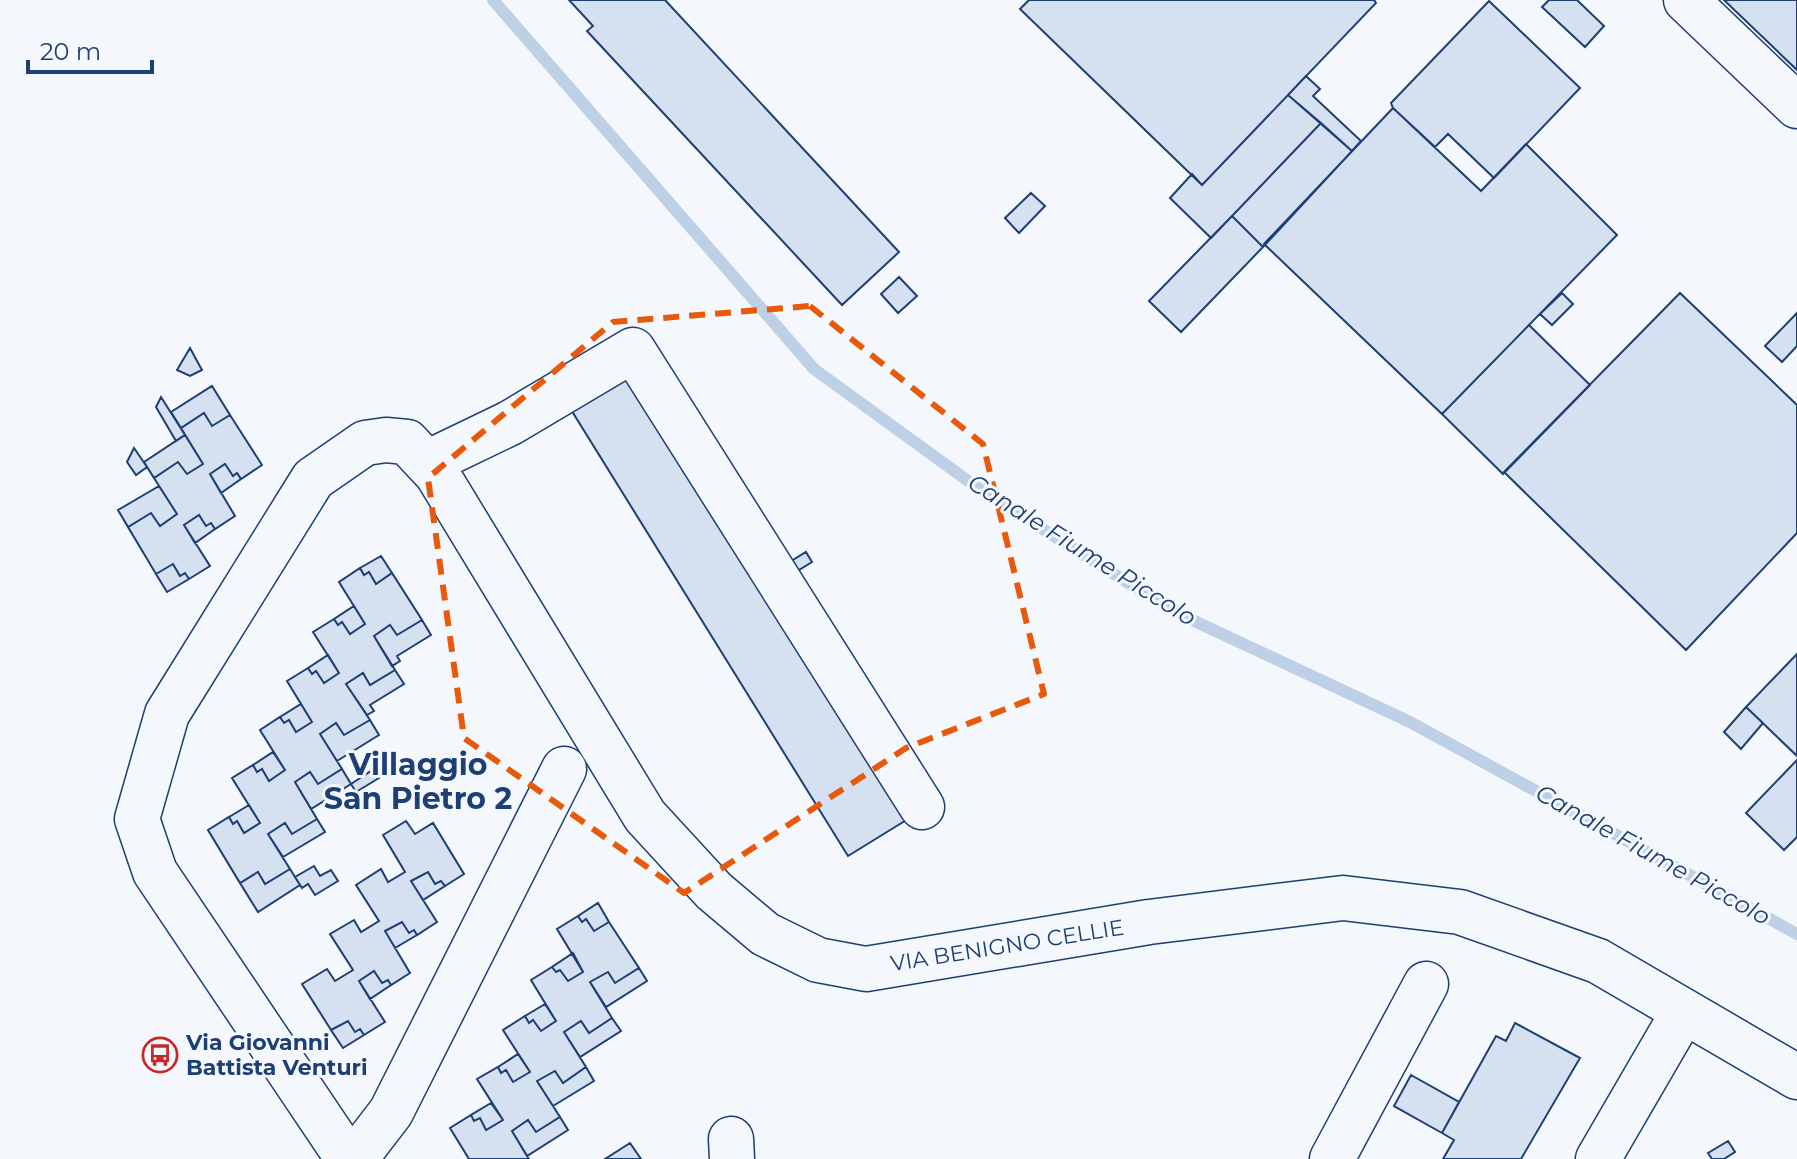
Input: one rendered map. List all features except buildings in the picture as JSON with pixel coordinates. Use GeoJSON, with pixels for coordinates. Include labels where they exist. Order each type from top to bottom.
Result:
{"type":"FeatureCollection","features":[{"type":"Feature","properties":{"kind":"street"},"geometry":{"type":"LineString","coordinates":[[1686,0],[1797,106]]}},
{"type":"Feature","properties":{"kind":"street"},"geometry":{"type":"LineString","coordinates":[[427,463],[510,423],[633,350],[922,807]]}},
{"type":"Feature","properties":{"kind":"street","name":"VIA BENIGNO CELLIE"},"geometry":{"type":"LineString","coordinates":[[348,1159],[155,872],[137,819],[167,714],[313,479],[365,443],[386,440],[407,442],[437,474],[645,816],[724,899],[765,934],[818,960],[866,969],[1149,922],[1343,898],[1460,912],[1598,961],[1797,1077]]}},
{"type":"Feature","properties":{"kind":"street"},"geometry":{"type":"LineString","coordinates":[[355,1159],[391,1112],[564,769]]}},
{"type":"Feature","properties":{"kind":"street"},"geometry":{"type":"LineString","coordinates":[[1332,1159],[1426,984]]}},
{"type":"Feature","properties":{"kind":"street"},"geometry":{"type":"LineString","coordinates":[[1598,1159],[1684,1011]]}},
{"type":"Feature","properties":{"kind":"highlighted area"},"geometry":{"type":"Polygon","coordinates":[[[810,306],[983,444],[1044,694],[906,748],[684,893],[464,738],[428,478],[613,322],[810,306]]]}},
{"type":"Feature","properties":{"kind":"waterway","name":"Canale Fiume Piccolo"},"geometry":{"type":"LineString","coordinates":[[493,0],[814,369],[982,491],[1173,611],[1410,722],[1797,934]]}},
{"type":"Feature","properties":{"kind":"place","name":"Via Giovanni Battista Venturi"},"geometry":{"type":"Point","coordinates":[160,1055]}},
{"type":"Feature","properties":{"kind":"district","name":"Villaggio San Pietro 2"},"geometry":{"type":"Point","coordinates":[418,782]}}]}
